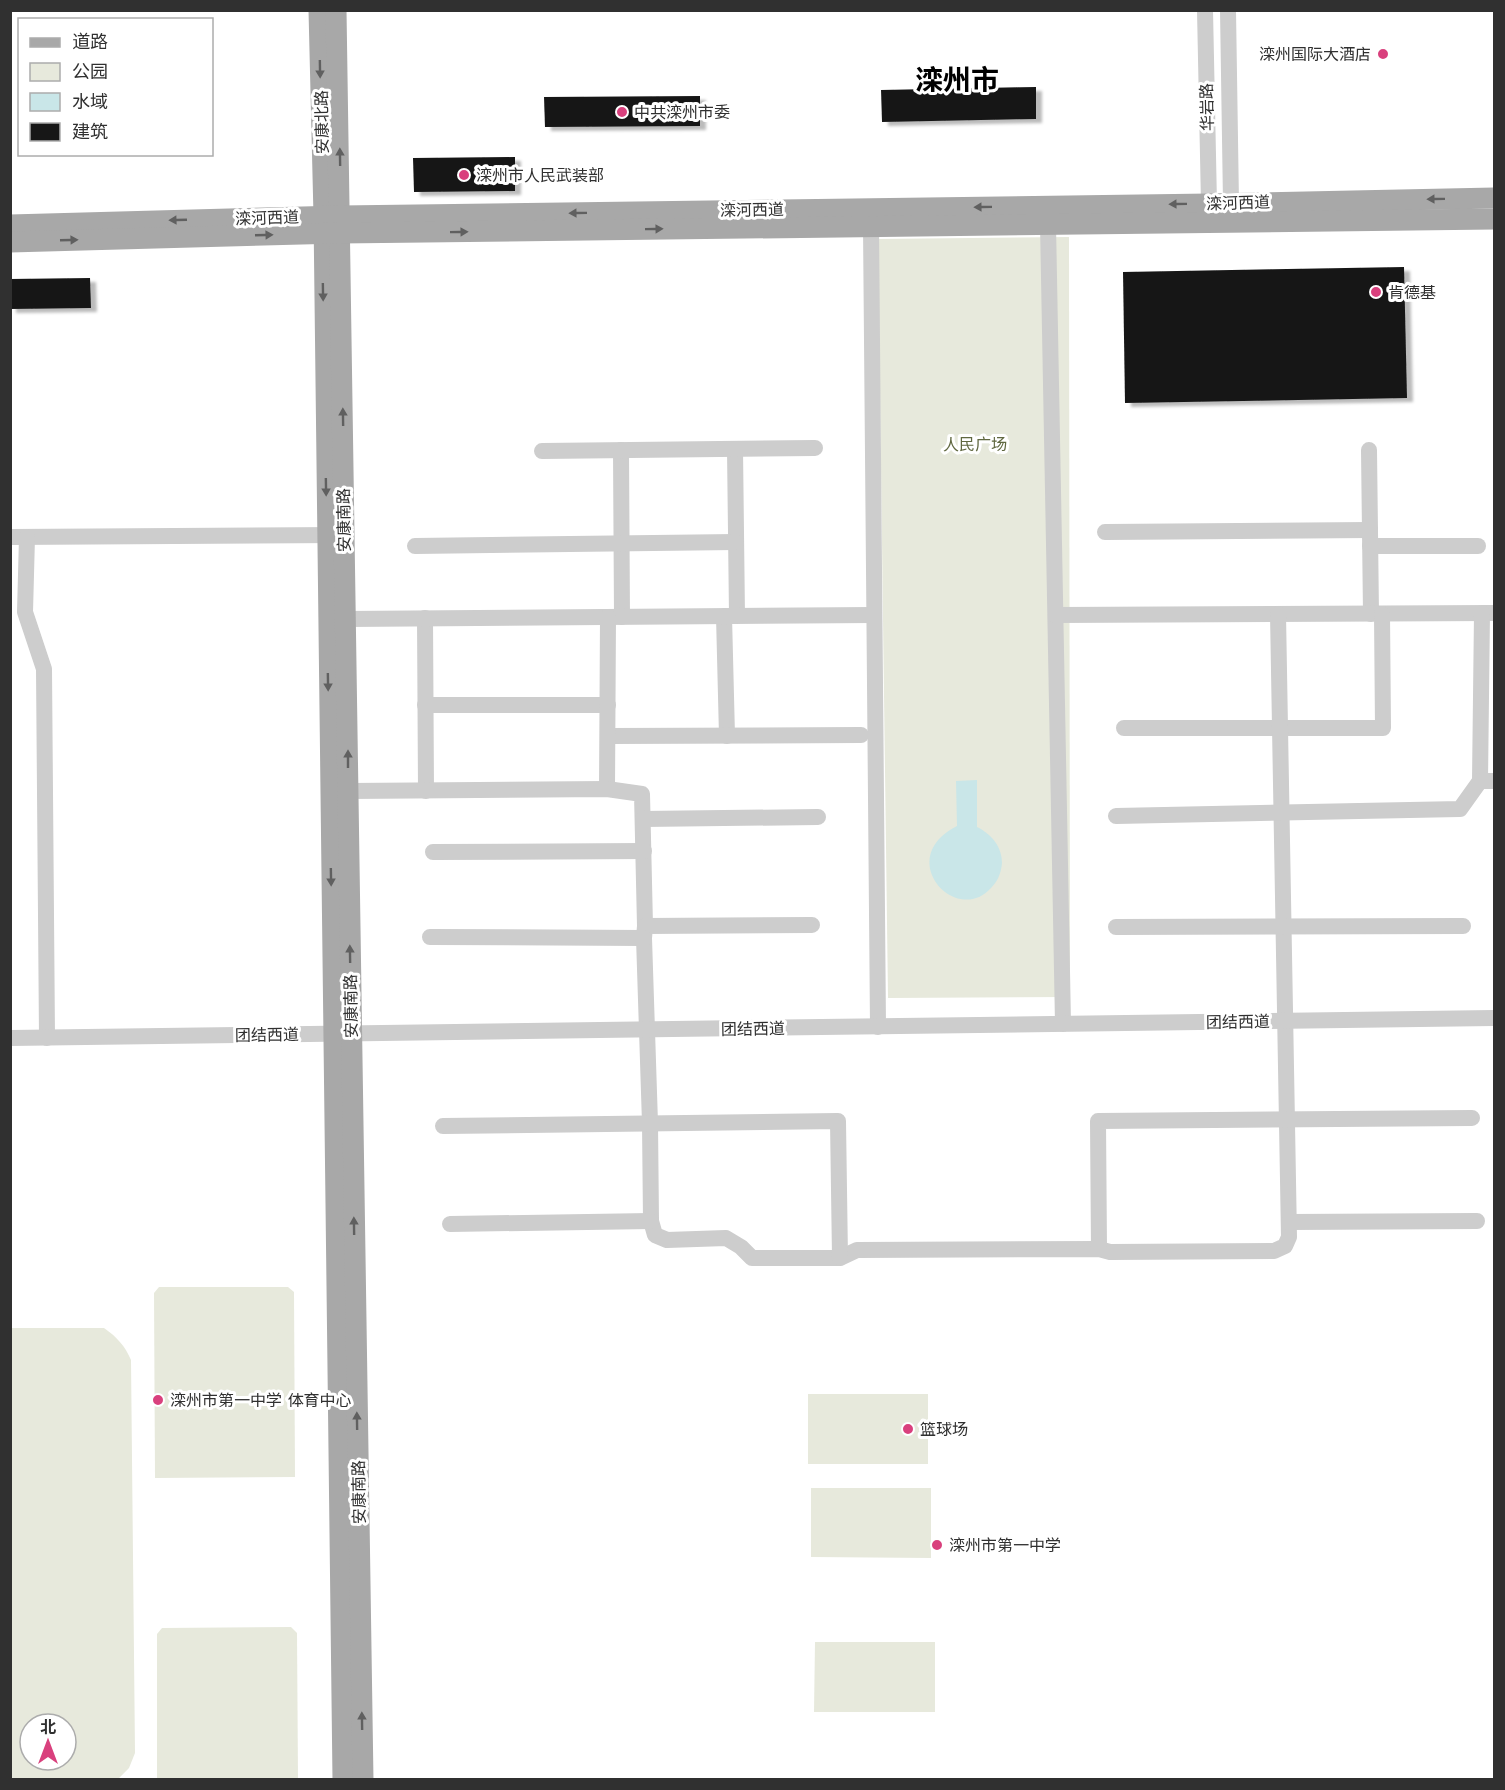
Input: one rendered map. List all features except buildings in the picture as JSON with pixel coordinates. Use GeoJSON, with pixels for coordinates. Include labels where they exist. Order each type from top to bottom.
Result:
{"type":"FeatureCollection","features":[{"type":"Feature","properties":{"kind":"main road","name":"安康北路"},"geometry":{"type":"LineString","coordinates":[[319,10],[332,225]]}},
{"type":"Feature","properties":{"kind":"main road","name":"安康北路"},"geometry":{"type":"LineString","coordinates":[[332,225],[336,10]]}},
{"type":"Feature","properties":{"kind":"main road","name":"滦河西道"},"geometry":{"type":"LineString","coordinates":[[10,242],[332,225],[1231,202],[1494,198]]}},
{"type":"Feature","properties":{"kind":"main road","name":"滦河西道"},"geometry":{"type":"LineString","coordinates":[[10,225],[871,226],[1494,219]]}},
{"type":"Feature","properties":{"kind":"main road","name":"安康南路"},"geometry":{"type":"LineString","coordinates":[[332,225],[342,1034],[343,1779]]}},
{"type":"Feature","properties":{"kind":"main road","name":"安康南路"},"geometry":{"type":"LineString","coordinates":[[335,535],[347,619],[349,791],[342,1034],[363,1779]]}},
{"type":"Feature","properties":{"kind":"street","name":"华岩路"},"geometry":{"type":"LineString","coordinates":[[1205,10],[1209,204]]}},
{"type":"Feature","properties":{"kind":"street","name":"华岩路"},"geometry":{"type":"LineString","coordinates":[[1228,10],[1231,202]]}},
{"type":"Feature","properties":{"kind":"street"},"geometry":{"type":"LineString","coordinates":[[1048,224],[1063,1024]]}},
{"type":"Feature","properties":{"kind":"street"},"geometry":{"type":"LineString","coordinates":[[871,226],[878,1027]]}},
{"type":"Feature","properties":{"kind":"street"},"geometry":{"type":"LineString","coordinates":[[542,451],[815,448]]}},
{"type":"Feature","properties":{"kind":"street"},"geometry":{"type":"LineString","coordinates":[[727,736],[730,616],[736,542],[735,449]]}},
{"type":"Feature","properties":{"kind":"street"},"geometry":{"type":"LineString","coordinates":[[608,789],[608,705],[622,544],[621,450]]}},
{"type":"Feature","properties":{"kind":"street"},"geometry":{"type":"LineString","coordinates":[[1124,729],[1383,729],[1370,538],[1369,450]]}},
{"type":"Feature","properties":{"kind":"street"},"geometry":{"type":"LineString","coordinates":[[1105,532],[1370,538],[1478,546]]}},
{"type":"Feature","properties":{"kind":"street"},"geometry":{"type":"LineString","coordinates":[[47,1038],[44,669],[25,612],[19,537],[335,535]]}},
{"type":"Feature","properties":{"kind":"street"},"geometry":{"type":"LineString","coordinates":[[415,546],[736,542]]}},
{"type":"Feature","properties":{"kind":"street"},"geometry":{"type":"LineString","coordinates":[[1056,615],[1488,613],[1487,781],[1460,809],[1116,816]]}},
{"type":"Feature","properties":{"kind":"street"},"geometry":{"type":"LineString","coordinates":[[349,791],[608,789],[642,794],[651,1221],[655,1235],[667,1240],[726,1238],[741,1247],[752,1258],[840,1258],[857,1250],[1274,1251],[1285,1246],[1289,1237],[1278,614]]}},
{"type":"Feature","properties":{"kind":"street"},"geometry":{"type":"LineString","coordinates":[[347,619],[874,615]]}},
{"type":"Feature","properties":{"kind":"street"},"geometry":{"type":"LineString","coordinates":[[425,618],[426,791]]}},
{"type":"Feature","properties":{"kind":"street"},"geometry":{"type":"LineString","coordinates":[[425,705],[608,705]]}},
{"type":"Feature","properties":{"kind":"street"},"geometry":{"type":"LineString","coordinates":[[608,736],[861,735]]}},
{"type":"Feature","properties":{"kind":"street"},"geometry":{"type":"LineString","coordinates":[[644,819],[818,817]]}},
{"type":"Feature","properties":{"kind":"street"},"geometry":{"type":"LineString","coordinates":[[433,852],[644,851]]}},
{"type":"Feature","properties":{"kind":"street"},"geometry":{"type":"LineString","coordinates":[[430,937],[812,925]]}},
{"type":"Feature","properties":{"kind":"street"},"geometry":{"type":"LineString","coordinates":[[1116,927],[1463,926]]}},
{"type":"Feature","properties":{"kind":"street","name":"团结西道"},"geometry":{"type":"LineString","coordinates":[[10,1038],[1494,1018]]}},
{"type":"Feature","properties":{"kind":"street"},"geometry":{"type":"LineString","coordinates":[[1099,1249],[1098,1121],[1472,1118]]}},
{"type":"Feature","properties":{"kind":"street"},"geometry":{"type":"LineString","coordinates":[[443,1125],[838,1120],[840,1258]]}},
{"type":"Feature","properties":{"kind":"street"},"geometry":{"type":"LineString","coordinates":[[450,1224],[651,1221]]}},
{"type":"Feature","properties":{"kind":"street"},"geometry":{"type":"LineString","coordinates":[[1289,1222],[1476,1221]]}},
{"type":"Feature","properties":{"kind":"green space","name":"人民广场"},"geometry":{"type":"Polygon","coordinates":[[[1069,237],[1070,997],[888,998],[878,239],[1069,237]]]}},
{"type":"Feature","properties":{"kind":"green space"},"geometry":{"type":"Polygon","coordinates":[[[159,1287],[288,1287],[294,1292],[295,1477],[155,1478],[154,1293],[159,1287]]]}},
{"type":"Feature","properties":{"kind":"green space"},"geometry":{"type":"Polygon","coordinates":[[[11,1328],[104,1328],[120,1342],[131,1360],[135,1753],[129,1768],[118,1779],[11,1779],[11,1328]]]}},
{"type":"Feature","properties":{"kind":"green space"},"geometry":{"type":"Polygon","coordinates":[[[808,1394],[928,1394],[928,1464],[808,1464],[808,1394]]]}},
{"type":"Feature","properties":{"kind":"green space"},"geometry":{"type":"Polygon","coordinates":[[[811,1488],[931,1488],[931,1558],[811,1557],[811,1488]]]}},
{"type":"Feature","properties":{"kind":"green space"},"geometry":{"type":"Polygon","coordinates":[[[291,1627],[297,1633],[298,1779],[157,1779],[157,1634],[162,1628],[291,1627]]]}},
{"type":"Feature","properties":{"kind":"green space"},"geometry":{"type":"Polygon","coordinates":[[[815,1642],[935,1642],[935,1712],[814,1712],[815,1642]]]}},
{"type":"Feature","properties":{"kind":"water"},"geometry":{"type":"Polygon","coordinates":[[[977,780],[977,827],[995,841],[1002,857],[1002,863],[999,877],[991,888],[977,898],[962,899],[948,894],[937,884],[930,870],[930,855],[939,839],[957,826],[956,781],[977,780]]]}},
{"type":"Feature","properties":{"kind":"place","name":"滦州国际大酒店"},"geometry":{"type":"Point","coordinates":[1383,54]}},
{"type":"Feature","properties":{"kind":"place","name":"中共滦州市委"},"geometry":{"type":"Point","coordinates":[622,112]}},
{"type":"Feature","properties":{"kind":"place","name":"滦州市人民武装部"},"geometry":{"type":"Point","coordinates":[464,175]}},
{"type":"Feature","properties":{"kind":"place","name":"肯德基"},"geometry":{"type":"Point","coordinates":[1376,292]}},
{"type":"Feature","properties":{"kind":"place","name":"滦州市第一中学 体育中心"},"geometry":{"type":"Point","coordinates":[158,1400]}},
{"type":"Feature","properties":{"kind":"place","name":"篮球场"},"geometry":{"type":"Point","coordinates":[908,1429]}},
{"type":"Feature","properties":{"kind":"place","name":"滦州市第一中学"},"geometry":{"type":"Point","coordinates":[937,1545]}},
{"type":"Feature","properties":{"kind":"district","name":"滦州市"},"geometry":{"type":"Point","coordinates":[957,80]}}]}
